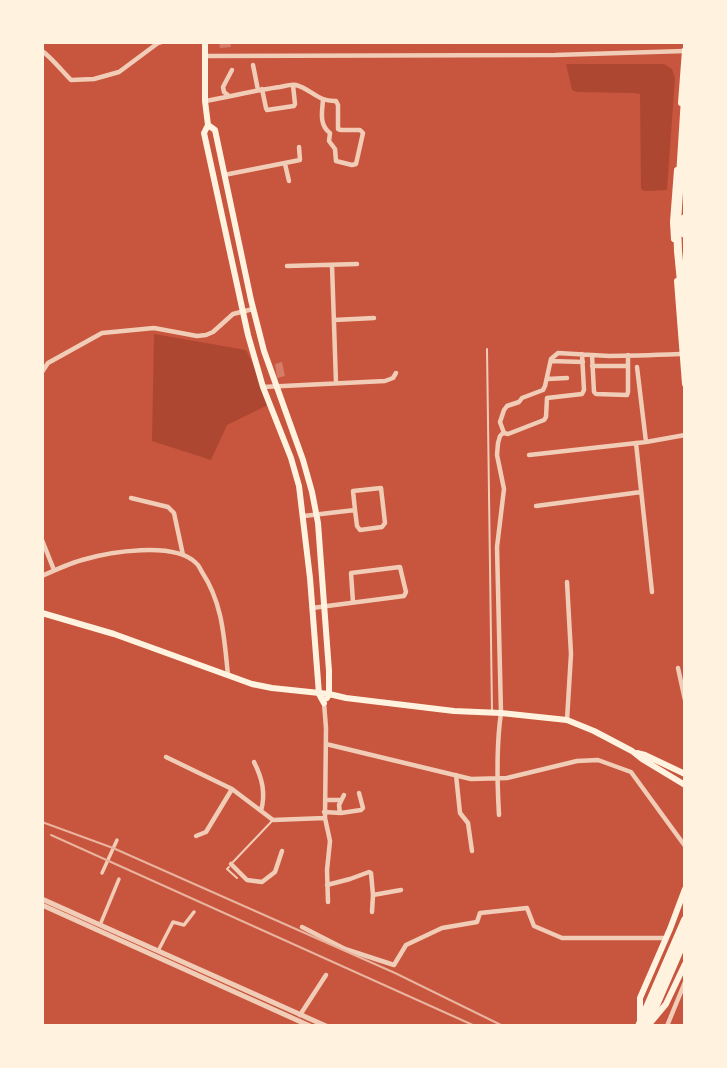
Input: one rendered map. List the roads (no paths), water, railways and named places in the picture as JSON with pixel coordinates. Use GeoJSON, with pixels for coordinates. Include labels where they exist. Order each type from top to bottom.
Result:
{"type":"FeatureCollection","features":[{"type":"Feature","properties":{"kind":"highway"},"geometry":{"type":"LineString","coordinates":[[685,97],[677,223],[685,323]]}},
{"type":"Feature","properties":{"kind":"highway"},"geometry":{"type":"LineString","coordinates":[[685,218],[685,234]]}},
{"type":"Feature","properties":{"kind":"highway"},"geometry":{"type":"LineString","coordinates":[[643,1026],[685,920]]}},
{"type":"Feature","properties":{"kind":"highway"},"geometry":{"type":"LineString","coordinates":[[654,999],[685,938]]}},
{"type":"Feature","properties":{"kind":"main road"},"geometry":{"type":"LineString","coordinates":[[205,42],[205,101],[208,125],[204,133],[242,311],[263,387],[299,486],[304,516],[319,694],[324,703]]}},
{"type":"Feature","properties":{"kind":"main road"},"geometry":{"type":"LineString","coordinates":[[685,50],[673,222],[685,384]]}},
{"type":"Feature","properties":{"kind":"main road"},"geometry":{"type":"LineString","coordinates":[[208,125],[215,130],[264,351],[303,460],[317,515],[329,671],[328,694],[324,703]]}},
{"type":"Feature","properties":{"kind":"main road"},"geometry":{"type":"LineString","coordinates":[[42,613],[114,634],[252,684],[454,711],[567,720],[594,731],[642,759],[669,771],[685,774]]}},
{"type":"Feature","properties":{"kind":"main road"},"geometry":{"type":"LineString","coordinates":[[318,671],[329,671]]}},
{"type":"Feature","properties":{"kind":"main road"},"geometry":{"type":"LineString","coordinates":[[669,771],[685,765]]}},
{"type":"Feature","properties":{"kind":"main road"},"geometry":{"type":"LineString","coordinates":[[669,771],[685,785]]}},
{"type":"Feature","properties":{"kind":"main road"},"geometry":{"type":"LineString","coordinates":[[669,771],[685,792]]}},
{"type":"Feature","properties":{"kind":"main road"},"geometry":{"type":"LineString","coordinates":[[643,1026],[640,998],[685,889]]}},
{"type":"Feature","properties":{"kind":"main road"},"geometry":{"type":"LineString","coordinates":[[643,1026],[666,1004],[685,964]]}},
{"type":"Feature","properties":{"kind":"street"},"geometry":{"type":"LineString","coordinates":[[42,51],[46,52],[71,80],[94,79],[119,72],[161,42]]}},
{"type":"Feature","properties":{"kind":"street"},"geometry":{"type":"LineString","coordinates":[[205,56],[555,55],[685,50]]}},
{"type":"Feature","properties":{"kind":"street"},"geometry":{"type":"LineString","coordinates":[[253,65],[265,108],[281,108],[295,104],[293,85]]}},
{"type":"Feature","properties":{"kind":"street"},"geometry":{"type":"LineString","coordinates":[[229,96],[223,87],[232,70]]}},
{"type":"Feature","properties":{"kind":"street"},"geometry":{"type":"LineString","coordinates":[[205,101],[293,85],[323,100],[336,101],[338,128],[360,130],[363,133],[356,164],[336,161],[335,149],[329,141],[330,133],[322,124],[323,100]]}},
{"type":"Feature","properties":{"kind":"street"},"geometry":{"type":"LineString","coordinates":[[225,175],[300,160],[299,147]]}},
{"type":"Feature","properties":{"kind":"street"},"geometry":{"type":"LineString","coordinates":[[285,164],[289,181]]}},
{"type":"Feature","properties":{"kind":"street"},"geometry":{"type":"LineString","coordinates":[[287,266],[357,264]]}},
{"type":"Feature","properties":{"kind":"street"},"geometry":{"type":"LineString","coordinates":[[332,265],[336,383]]}},
{"type":"Feature","properties":{"kind":"street"},"geometry":{"type":"LineString","coordinates":[[42,372],[48,363],[102,333],[154,328],[197,336],[206,335],[233,314],[253,309]]}},
{"type":"Feature","properties":{"kind":"street"},"geometry":{"type":"LineString","coordinates":[[334,320],[374,318]]}},
{"type":"Feature","properties":{"kind":"street"},"geometry":{"type":"LineString","coordinates":[[504,432],[508,434],[544,420],[547,398],[543,390],[551,359],[558,353],[683,354]]}},
{"type":"Feature","properties":{"kind":"street"},"geometry":{"type":"LineString","coordinates":[[547,398],[582,394],[582,354]]}},
{"type":"Feature","properties":{"kind":"street"},"geometry":{"type":"LineString","coordinates":[[595,355],[594,392],[627,395],[628,355]]}},
{"type":"Feature","properties":{"kind":"street"},"geometry":{"type":"LineString","coordinates":[[551,361],[583,362]]}},
{"type":"Feature","properties":{"kind":"street"},"geometry":{"type":"LineString","coordinates":[[595,366],[628,366]]}},
{"type":"Feature","properties":{"kind":"street"},"geometry":{"type":"LineString","coordinates":[[637,367],[646,442]]}},
{"type":"Feature","properties":{"kind":"street"},"geometry":{"type":"LineString","coordinates":[[263,387],[385,381],[393,378],[396,373]]}},
{"type":"Feature","properties":{"kind":"street"},"geometry":{"type":"LineString","coordinates":[[547,379],[567,378]]}},
{"type":"Feature","properties":{"kind":"street"},"geometry":{"type":"LineString","coordinates":[[504,432],[500,422],[507,406],[543,390]]}},
{"type":"Feature","properties":{"kind":"street"},"geometry":{"type":"LineString","coordinates":[[499,815],[497,779],[501,713],[497,547],[504,489],[497,455],[500,436],[504,432]]}},
{"type":"Feature","properties":{"kind":"street"},"geometry":{"type":"LineString","coordinates":[[529,455],[685,435]]}},
{"type":"Feature","properties":{"kind":"street"},"geometry":{"type":"LineString","coordinates":[[636,443],[652,592]]}},
{"type":"Feature","properties":{"kind":"street"},"geometry":{"type":"LineString","coordinates":[[381,488],[385,525],[360,530],[355,510],[353,491],[381,488]]}},
{"type":"Feature","properties":{"kind":"street"},"geometry":{"type":"LineString","coordinates":[[536,506],[641,492]]}},
{"type":"Feature","properties":{"kind":"street"},"geometry":{"type":"LineString","coordinates":[[131,498],[168,507],[174,513],[183,555]]}},
{"type":"Feature","properties":{"kind":"street"},"geometry":{"type":"LineString","coordinates":[[304,516],[355,510]]}},
{"type":"Feature","properties":{"kind":"street"},"geometry":{"type":"LineString","coordinates":[[42,540],[54,570]]}},
{"type":"Feature","properties":{"kind":"street"},"geometry":{"type":"LineString","coordinates":[[42,576],[82,559],[127,551],[163,551],[183,555],[197,563],[210,584],[222,617],[228,676]]}},
{"type":"Feature","properties":{"kind":"street"},"geometry":{"type":"LineString","coordinates":[[312,608],[404,596],[406,592],[400,567],[351,573],[353,602]]}},
{"type":"Feature","properties":{"kind":"street"},"geometry":{"type":"LineString","coordinates":[[567,583],[571,654],[567,720]]}},
{"type":"Feature","properties":{"kind":"street"},"geometry":{"type":"LineString","coordinates":[[678,668],[685,700]]}},
{"type":"Feature","properties":{"kind":"street"},"geometry":{"type":"LineString","coordinates":[[324,703],[325,815],[330,841],[328,902]]}},
{"type":"Feature","properties":{"kind":"street"},"geometry":{"type":"LineString","coordinates":[[326,744],[471,779],[507,778],[577,761],[598,760],[631,772],[685,846]]}},
{"type":"Feature","properties":{"kind":"street"},"geometry":{"type":"LineString","coordinates":[[166,757],[233,789],[273,820],[363,808],[359,793]]}},
{"type":"Feature","properties":{"kind":"street"},"geometry":{"type":"LineString","coordinates":[[254,761],[263,787],[261,811]]}},
{"type":"Feature","properties":{"kind":"street"},"geometry":{"type":"LineString","coordinates":[[456,775],[460,813],[468,823],[472,851]]}},
{"type":"Feature","properties":{"kind":"street"},"geometry":{"type":"LineString","coordinates":[[196,836],[206,832],[233,789]]}},
{"type":"Feature","properties":{"kind":"street"},"geometry":{"type":"LineString","coordinates":[[325,800],[343,797],[340,813]]}},
{"type":"Feature","properties":{"kind":"street"},"geometry":{"type":"LineString","coordinates":[[102,873],[117,840]]}},
{"type":"Feature","properties":{"kind":"street"},"geometry":{"type":"LineString","coordinates":[[231,864],[247,880],[262,882],[275,872],[282,851]]}},
{"type":"Feature","properties":{"kind":"street"},"geometry":{"type":"LineString","coordinates":[[327,884],[371,873],[372,912]]}},
{"type":"Feature","properties":{"kind":"street"},"geometry":{"type":"LineString","coordinates":[[99,927],[119,880]]}},
{"type":"Feature","properties":{"kind":"street"},"geometry":{"type":"LineString","coordinates":[[373,895],[401,890]]}},
{"type":"Feature","properties":{"kind":"street"},"geometry":{"type":"LineString","coordinates":[[43,903],[326,1026]]}},
{"type":"Feature","properties":{"kind":"street"},"geometry":{"type":"LineString","coordinates":[[302,927],[345,948],[394,965],[407,945],[442,928],[477,922],[480,914],[527,908],[534,926],[562,938],[666,938]]}},
{"type":"Feature","properties":{"kind":"street"},"geometry":{"type":"LineString","coordinates":[[158,951],[173,922],[184,925],[194,912]]}},
{"type":"Feature","properties":{"kind":"street"},"geometry":{"type":"LineString","coordinates":[[99,927],[310,1026]]}},
{"type":"Feature","properties":{"kind":"street"},"geometry":{"type":"LineString","coordinates":[[300,1015],[326,975]]}},
{"type":"Feature","properties":{"kind":"street"},"geometry":{"type":"LineString","coordinates":[[667,1026],[685,982]]}},
{"type":"Feature","properties":{"kind":"lane"},"geometry":{"type":"LineString","coordinates":[[487,349],[492,713]]}},
{"type":"Feature","properties":{"kind":"lane"},"geometry":{"type":"LineString","coordinates":[[237,878],[227,869],[273,820]]}},
{"type":"Feature","properties":{"kind":"railway"},"geometry":{"type":"LineString","coordinates":[[42,822],[113,848],[395,973],[503,1026]]}},
{"type":"Feature","properties":{"kind":"railway"},"geometry":{"type":"LineString","coordinates":[[51,835],[475,1026]]}}]}
